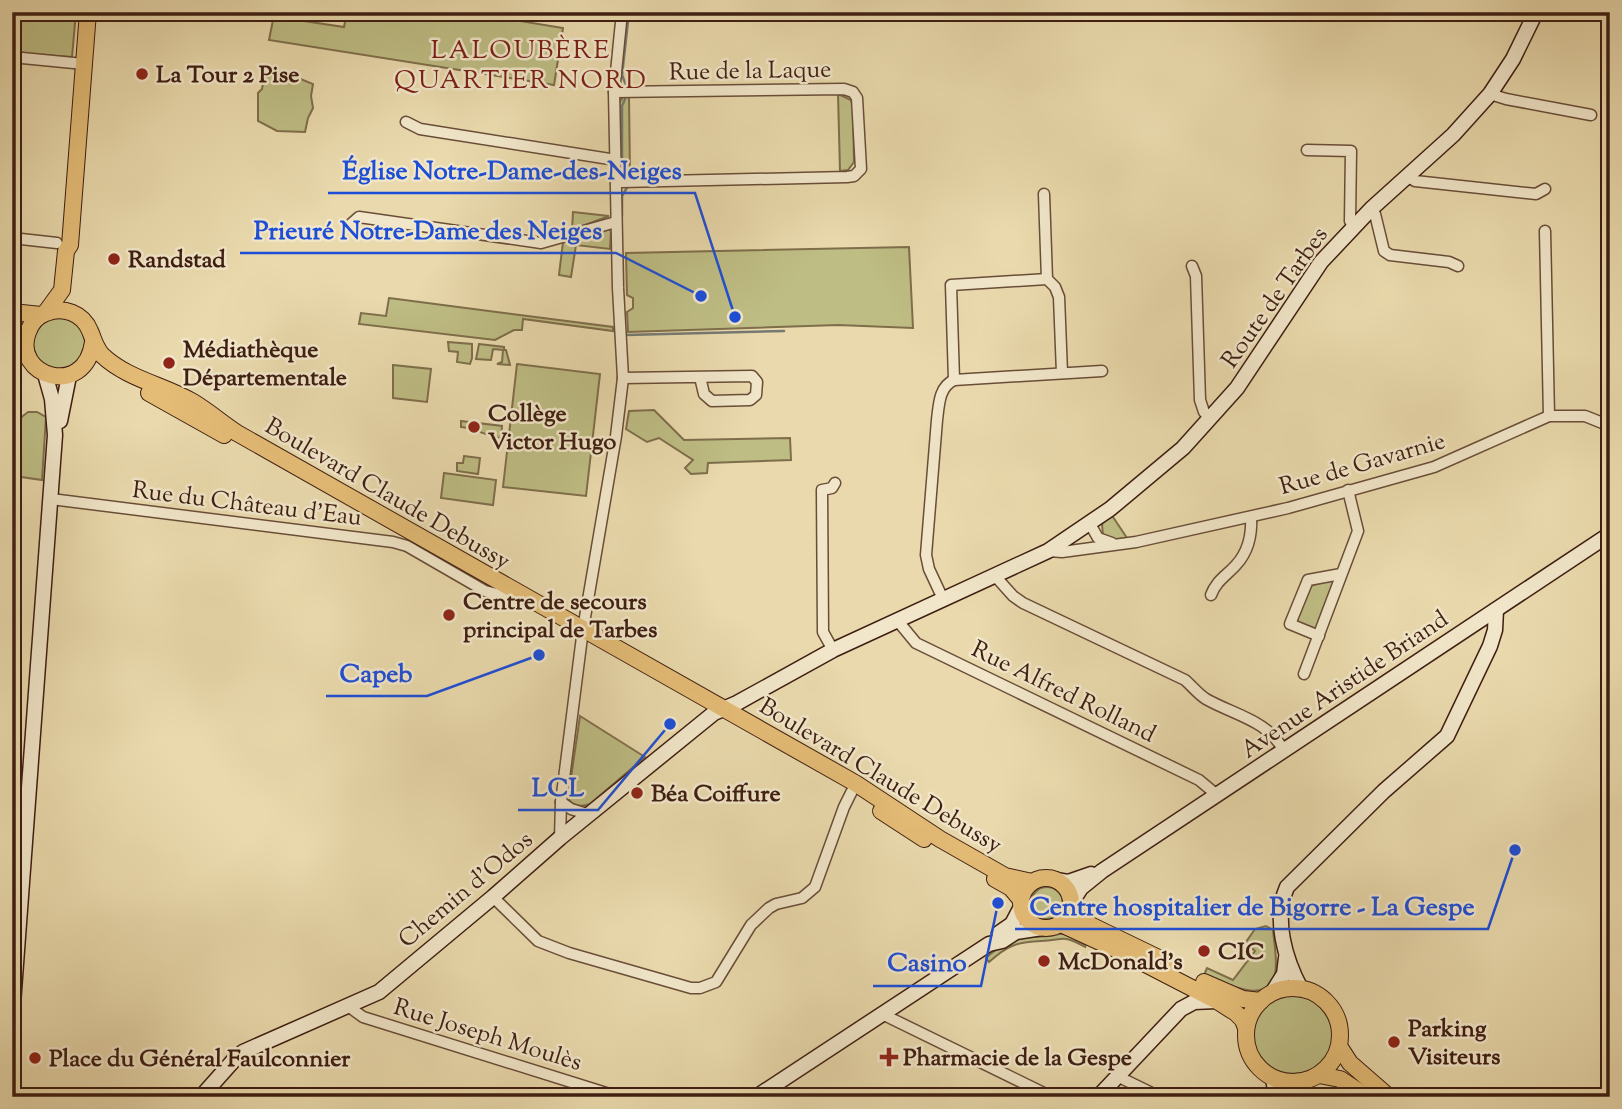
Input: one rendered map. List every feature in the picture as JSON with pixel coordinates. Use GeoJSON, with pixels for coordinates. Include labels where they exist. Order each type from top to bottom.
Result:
{"type":"FeatureCollection","features":[{"type":"Feature","properties":{"kind":"main road"},"geometry":{"type":"LineString","coordinates":[[63,244],[74,253],[72,292],[78,315],[90,331],[93,342],[91,353],[74,373],[52,376],[35,368],[26,348],[26,336],[33,322],[62,290],[66,251],[63,244],[88,12]]}},
{"type":"Feature","properties":{"kind":"main road"},"geometry":{"type":"LineString","coordinates":[[12,312],[43,314],[66,311],[78,315]]}},
{"type":"Feature","properties":{"kind":"main road"},"geometry":{"type":"LineString","coordinates":[[12,324],[26,336]]}},
{"type":"Feature","properties":{"kind":"main road","name":"Boulevard Claude Debussy"},"geometry":{"type":"LineString","coordinates":[[93,342],[101,354],[119,366],[148,383],[191,401],[237,433],[582,634],[877,796],[940,839],[1005,876],[1032,882]]}},
{"type":"Feature","properties":{"kind":"main road","name":"Boulevard Claude Debussy"},"geometry":{"type":"LineString","coordinates":[[74,373],[103,369],[120,376],[509,597],[582,634]]}},
{"type":"Feature","properties":{"kind":"main road","name":"Boulevard Claude Debussy"},"geometry":{"type":"LineString","coordinates":[[719,710],[852,792],[903,827],[1012,888],[1021,903]]}},
{"type":"Feature","properties":{"kind":"main road"},"geometry":{"type":"LineString","coordinates":[[1061,924],[1167,974],[1236,1013],[1243,1020],[1246,1043],[1260,1070],[1293,1089],[1319,1075],[1335,1057],[1340,1034],[1333,1011],[1314,993],[1301,989],[1286,989],[1266,997],[1243,999],[1220,990],[1082,921],[1071,905],[1068,890],[1056,880],[1040,879],[1032,882],[1023,893],[1021,903],[1025,919],[1041,928],[1054,928],[1061,924],[1071,905]]}},
{"type":"Feature","properties":{"kind":"main road"},"geometry":{"type":"LineString","coordinates":[[1246,1028],[1254,1009],[1266,997]]}},
{"type":"Feature","properties":{"kind":"main road"},"geometry":{"type":"LineString","coordinates":[[1339,1046],[1350,1063],[1389,1097]]}},
{"type":"Feature","properties":{"kind":"main road"},"geometry":{"type":"LineString","coordinates":[[1319,1075],[1340,1079],[1367,1097]]}},
{"type":"Feature","properties":{"kind":"street"},"geometry":{"type":"LineString","coordinates":[[560,838],[561,802],[582,634],[617,436],[622,378],[614,92],[622,12]]}},
{"type":"Feature","properties":{"kind":"street","name":"Route de Tarbes"},"geometry":{"type":"LineString","coordinates":[[996,577],[1048,551],[1085,527],[1183,448],[1237,388],[1321,262],[1353,226],[1453,135],[1490,94],[1513,59],[1536,12]]}},
{"type":"Feature","properties":{"kind":"street"},"geometry":{"type":"LineString","coordinates":[[12,57],[84,64]]}},
{"type":"Feature","properties":{"kind":"street","name":"Rue de la Laque"},"geometry":{"type":"LineString","coordinates":[[614,92],[844,89],[853,92],[857,98],[861,169],[854,176],[846,177],[617,180]]}},
{"type":"Feature","properties":{"kind":"street"},"geometry":{"type":"LineString","coordinates":[[1490,94],[1591,115]]}},
{"type":"Feature","properties":{"kind":"street"},"geometry":{"type":"LineString","coordinates":[[406,122],[420,129],[615,160]]}},
{"type":"Feature","properties":{"kind":"street"},"geometry":{"type":"LineString","coordinates":[[1307,150],[1351,151],[1350,221],[1353,226]]}},
{"type":"Feature","properties":{"kind":"street"},"geometry":{"type":"LineString","coordinates":[[1406,177],[1415,181],[1536,194],[1545,189]]}},
{"type":"Feature","properties":{"kind":"street"},"geometry":{"type":"LineString","coordinates":[[1044,194],[1047,279],[1055,287],[1059,297],[1062,373]]}},
{"type":"Feature","properties":{"kind":"street"},"geometry":{"type":"LineString","coordinates":[[1371,209],[1375,214],[1384,251],[1390,255],[1449,262],[1458,266]]}},
{"type":"Feature","properties":{"kind":"street"},"geometry":{"type":"LineString","coordinates":[[351,224],[359,217],[541,243],[616,222]]}},
{"type":"Feature","properties":{"kind":"street"},"geometry":{"type":"LineString","coordinates":[[1545,231],[1549,416]]}},
{"type":"Feature","properties":{"kind":"street"},"geometry":{"type":"LineString","coordinates":[[12,238],[63,244]]}},
{"type":"Feature","properties":{"kind":"street"},"geometry":{"type":"LineString","coordinates":[[1192,266],[1196,276],[1200,400],[1204,412],[1210,418]]}},
{"type":"Feature","properties":{"kind":"street"},"geometry":{"type":"LineString","coordinates":[[954,380],[951,285],[1047,279]]}},
{"type":"Feature","properties":{"kind":"street"},"geometry":{"type":"LineString","coordinates":[[943,599],[929,569],[926,555],[939,399],[944,389],[954,380],[1102,371]]}},
{"type":"Feature","properties":{"kind":"street"},"geometry":{"type":"LineString","coordinates":[[55,435],[74,373]]}},
{"type":"Feature","properties":{"kind":"street"},"geometry":{"type":"LineString","coordinates":[[12,1018],[15,942],[55,435],[53,404],[45,374]]}},
{"type":"Feature","properties":{"kind":"street"},"geometry":{"type":"LineString","coordinates":[[622,378],[751,376],[757,382],[758,389],[750,400],[712,401],[704,394],[701,377]]}},
{"type":"Feature","properties":{"kind":"street","name":"Rue de Gavarnie"},"geometry":{"type":"LineString","coordinates":[[1048,551],[1062,552],[1118,545],[1251,517],[1434,467],[1549,416],[1584,416],[1610,426]]}},
{"type":"Feature","properties":{"kind":"street"},"geometry":{"type":"LineString","coordinates":[[833,650],[823,632],[822,490],[832,488],[835,483]]}},
{"type":"Feature","properties":{"kind":"street"},"geometry":{"type":"LineString","coordinates":[[1304,674],[1358,531],[1348,490]]}},
{"type":"Feature","properties":{"kind":"street","name":"Rue du Château d'Eau"},"geometry":{"type":"LineString","coordinates":[[51,499],[393,542],[407,546],[485,591],[509,597]]}},
{"type":"Feature","properties":{"kind":"street"},"geometry":{"type":"LineString","coordinates":[[1211,595],[1215,583],[1237,563],[1246,548],[1251,517]]}},
{"type":"Feature","properties":{"kind":"street"},"geometry":{"type":"LineString","coordinates":[[1085,527],[1105,542],[1118,545]]}},
{"type":"Feature","properties":{"kind":"street"},"geometry":{"type":"LineString","coordinates":[[1085,527],[1083,544],[1089,549]]}},
{"type":"Feature","properties":{"kind":"street","name":"Avenue Aristide Briand"},"geometry":{"type":"LineString","coordinates":[[1071,905],[1081,888],[1102,871],[1610,534]]}},
{"type":"Feature","properties":{"kind":"street"},"geometry":{"type":"LineString","coordinates":[[1319,636],[1290,624],[1308,580],[1341,574]]}},
{"type":"Feature","properties":{"kind":"street"},"geometry":{"type":"LineString","coordinates":[[996,577],[1023,603],[1185,680],[1203,697],[1268,729],[1277,737],[1283,751]]}},
{"type":"Feature","properties":{"kind":"street","name":"Chemin d'Odos"},"geometry":{"type":"LineString","coordinates":[[201,1097],[243,1052],[379,992],[560,838],[719,710],[737,703],[833,650],[996,577]]}},
{"type":"Feature","properties":{"kind":"street"},"geometry":{"type":"LineString","coordinates":[[1266,997],[1284,974],[1286,956],[1280,908],[1287,887],[1384,792],[1447,736],[1490,646],[1495,631],[1496,610]]}},
{"type":"Feature","properties":{"kind":"street","name":"Rue Alfred Rolland"},"geometry":{"type":"LineString","coordinates":[[897,620],[916,643],[1199,780],[1217,795]]}},
{"type":"Feature","properties":{"kind":"street"},"geometry":{"type":"LineString","coordinates":[[493,897],[531,935],[549,945],[691,988],[709,985],[720,976],[751,925],[762,914],[776,904],[802,898],[815,887],[852,792]]}},
{"type":"Feature","properties":{"kind":"street"},"geometry":{"type":"LineString","coordinates":[[561,802],[571,809],[590,815]]}},
{"type":"Feature","properties":{"kind":"street","name":"Avenue Aristide Briand"},"geometry":{"type":"LineString","coordinates":[[1056,880],[1075,881],[1102,871]]}},
{"type":"Feature","properties":{"kind":"street"},"geometry":{"type":"LineString","coordinates":[[758,1096],[989,944],[1012,924],[1021,903]]}},
{"type":"Feature","properties":{"kind":"street"},"geometry":{"type":"LineString","coordinates":[[989,944],[1002,941],[1016,932],[1041,928]]}},
{"type":"Feature","properties":{"kind":"street"},"geometry":{"type":"LineString","coordinates":[[1286,956],[1301,989]]}},
{"type":"Feature","properties":{"kind":"street"},"geometry":{"type":"LineString","coordinates":[[1167,974],[1181,995],[1181,1009]]}},
{"type":"Feature","properties":{"kind":"street"},"geometry":{"type":"LineString","coordinates":[[1098,1097],[1181,1009],[1194,1002],[1217,1001]]}},
{"type":"Feature","properties":{"kind":"street","name":"Rue Joseph Moulès"},"geometry":{"type":"LineString","coordinates":[[348,1006],[363,1017],[619,1097]]}},
{"type":"Feature","properties":{"kind":"street"},"geometry":{"type":"LineString","coordinates":[[882,1014],[1052,1097]]}},
{"type":"Feature","properties":{"kind":"street"},"geometry":{"type":"LineString","coordinates":[[1119,1076],[1160,1097]]}},
{"type":"Feature","properties":{"kind":"street"},"geometry":{"type":"LineString","coordinates":[[1273,1078],[1276,1097]]}},
{"type":"Feature","properties":{"kind":"street"},"geometry":{"type":"LineString","coordinates":[[12,1094],[20,1097]]}},
{"type":"Feature","properties":{"kind":"shaded area"},"geometry":{"type":"Polygon","coordinates":[[[12,12],[76,12],[72,57],[12,53],[12,12]]]}},
{"type":"Feature","properties":{"kind":"shaded area"},"geometry":{"type":"Polygon","coordinates":[[[347,12],[466,12],[563,28],[554,85],[269,40],[273,20],[271,16],[344,27],[347,12]]]}},
{"type":"Feature","properties":{"kind":"shaded area"},"geometry":{"type":"Polygon","coordinates":[[[276,74],[291,75],[313,84],[313,108],[305,132],[277,131],[258,121],[258,93],[262,89],[264,78],[276,74]]]}},
{"type":"Feature","properties":{"kind":"shaded area"},"geometry":{"type":"Polygon","coordinates":[[[838,94],[851,100],[853,106],[854,162],[848,170],[840,171],[838,94]]]}},
{"type":"Feature","properties":{"kind":"shaded area"},"geometry":{"type":"Polygon","coordinates":[[[623,97],[629,97],[630,174],[624,174],[621,169],[619,103],[623,97]]]}},
{"type":"Feature","properties":{"kind":"shaded area"},"geometry":{"type":"Polygon","coordinates":[[[573,212],[609,216],[572,230],[573,212]]]}},
{"type":"Feature","properties":{"kind":"shaded area"},"geometry":{"type":"Polygon","coordinates":[[[608,228],[611,231],[610,249],[576,245],[571,277],[559,275],[563,242],[608,228]]]}},
{"type":"Feature","properties":{"kind":"shaded area"},"geometry":{"type":"Polygon","coordinates":[[[909,247],[913,328],[838,325],[628,332],[627,312],[633,308],[633,298],[627,295],[626,253],[909,247]]]}},
{"type":"Feature","properties":{"kind":"shaded area"},"geometry":{"type":"Polygon","coordinates":[[[389,298],[613,327],[613,331],[523,319],[522,330],[514,330],[495,340],[359,324],[361,313],[386,316],[389,298]]]}},
{"type":"Feature","properties":{"kind":"shaded area"},"geometry":{"type":"Polygon","coordinates":[[[59,317],[69,319],[77,325],[83,333],[83,353],[77,361],[69,367],[59,369],[49,367],[41,361],[35,353],[33,343],[35,333],[41,325],[49,319],[59,317]]]}},
{"type":"Feature","properties":{"kind":"shaded area"},"geometry":{"type":"Polygon","coordinates":[[[448,342],[472,344],[470,364],[457,362],[458,352],[449,351],[448,342]]]}},
{"type":"Feature","properties":{"kind":"shaded area"},"geometry":{"type":"Polygon","coordinates":[[[479,344],[504,347],[510,365],[497,364],[502,362],[503,350],[493,349],[491,360],[476,359],[479,344]]]}},
{"type":"Feature","properties":{"kind":"shaded area"},"geometry":{"type":"Polygon","coordinates":[[[517,364],[600,374],[586,496],[503,487],[517,364]]]}},
{"type":"Feature","properties":{"kind":"shaded area"},"geometry":{"type":"Polygon","coordinates":[[[393,365],[431,369],[427,402],[393,398],[393,365]]]}},
{"type":"Feature","properties":{"kind":"shaded area"},"geometry":{"type":"Polygon","coordinates":[[[654,410],[684,440],[790,438],[791,460],[708,463],[707,473],[691,474],[685,468],[693,460],[659,438],[647,442],[626,429],[629,411],[654,410]]]}},
{"type":"Feature","properties":{"kind":"shaded area"},"geometry":{"type":"Polygon","coordinates":[[[28,412],[37,412],[46,417],[42,480],[12,474],[13,432],[16,424],[28,412]]]}},
{"type":"Feature","properties":{"kind":"shaded area"},"geometry":{"type":"Polygon","coordinates":[[[461,421],[502,426],[501,438],[461,427],[461,421]]]}},
{"type":"Feature","properties":{"kind":"shaded area"},"geometry":{"type":"Polygon","coordinates":[[[464,456],[480,458],[478,474],[457,471],[457,463],[463,463],[464,456]]]}},
{"type":"Feature","properties":{"kind":"shaded area"},"geometry":{"type":"Polygon","coordinates":[[[444,473],[496,480],[493,505],[441,498],[444,473]]]}},
{"type":"Feature","properties":{"kind":"shaded area"},"geometry":{"type":"Polygon","coordinates":[[[1111,514],[1127,538],[1112,540],[1103,535],[1102,524],[1111,514]]]}},
{"type":"Feature","properties":{"kind":"shaded area"},"geometry":{"type":"Polygon","coordinates":[[[1333,581],[1334,584],[1316,629],[1296,621],[1310,586],[1333,581]]]}},
{"type":"Feature","properties":{"kind":"shaded area"},"geometry":{"type":"Polygon","coordinates":[[[580,716],[645,757],[590,804],[581,806],[575,805],[568,798],[580,716]]]}},
{"type":"Feature","properties":{"kind":"shaded area"},"geometry":{"type":"Polygon","coordinates":[[[1047,887],[1058,892],[1063,903],[1058,914],[1047,919],[1036,914],[1031,903],[1036,892],[1047,887]]]}},
{"type":"Feature","properties":{"kind":"shaded area"},"geometry":{"type":"Polygon","coordinates":[[[1266,926],[1273,930],[1276,952],[1276,969],[1271,984],[1254,991],[1204,975],[1207,968],[1233,980],[1255,951],[1246,942],[1255,929],[1266,926]]]}},
{"type":"Feature","properties":{"kind":"shaded area"},"geometry":{"type":"Polygon","coordinates":[[[1066,934],[1086,945],[1085,947],[1072,940],[1063,939],[1025,942],[1007,948],[989,962],[986,958],[1019,939],[1066,934]]]}},
{"type":"Feature","properties":{"kind":"shaded area"},"geometry":{"type":"Polygon","coordinates":[[[1297,994],[1316,1003],[1323,1010],[1329,1020],[1333,1037],[1331,1051],[1322,1062],[1311,1070],[1297,1074],[1282,1072],[1268,1065],[1257,1052],[1253,1027],[1266,1004],[1281,995],[1297,994]]]}},
{"type":"Feature","properties":{"kind":"waterway"},"geometry":{"type":"LineString","coordinates":[[626,85],[622,75],[629,12]]}},
{"type":"Feature","properties":{"kind":"waterway"},"geometry":{"type":"LineString","coordinates":[[625,99],[622,106],[622,161],[626,174]]}},
{"type":"Feature","properties":{"kind":"waterway"},"geometry":{"type":"LineString","coordinates":[[622,216],[622,196],[628,186]]}},
{"type":"Feature","properties":{"kind":"waterway"},"geometry":{"type":"LineString","coordinates":[[626,335],[784,331]]}},
{"type":"Feature","properties":{"kind":"place","name":"La Tour 2 Pise"},"geometry":{"type":"Point","coordinates":[142,74]}},
{"type":"Feature","properties":{"kind":"place","name":"Randstad"},"geometry":{"type":"Point","coordinates":[114,259]}},
{"type":"Feature","properties":{"kind":"place","name":"Prieuré Notre-Dame des Neiges"},"geometry":{"type":"Point","coordinates":[701,296]}},
{"type":"Feature","properties":{"kind":"place","name":"Église Notre-Dame-des-Neiges"},"geometry":{"type":"Point","coordinates":[735,317]}},
{"type":"Feature","properties":{"kind":"place","name":"Médiathèque Départementale"},"geometry":{"type":"Point","coordinates":[169,363]}},
{"type":"Feature","properties":{"kind":"place","name":"Collège Victor Hugo"},"geometry":{"type":"Point","coordinates":[474,427]}},
{"type":"Feature","properties":{"kind":"place","name":"Centre de secours principal de Tarbes"},"geometry":{"type":"Point","coordinates":[449,615]}},
{"type":"Feature","properties":{"kind":"place","name":"Capeb"},"geometry":{"type":"Point","coordinates":[539,655]}},
{"type":"Feature","properties":{"kind":"place","name":"LCL"},"geometry":{"type":"Point","coordinates":[670,724]}},
{"type":"Feature","properties":{"kind":"place","name":"Béa Coiffure"},"geometry":{"type":"Point","coordinates":[637,793]}},
{"type":"Feature","properties":{"kind":"place","name":"Centre hospitalier de Bigorre - La Gespe"},"geometry":{"type":"Point","coordinates":[1515,850]}},
{"type":"Feature","properties":{"kind":"place","name":"Casino"},"geometry":{"type":"Point","coordinates":[998,903]}},
{"type":"Feature","properties":{"kind":"place","name":"CIC"},"geometry":{"type":"Point","coordinates":[1204,951]}},
{"type":"Feature","properties":{"kind":"place","name":"McDonald's"},"geometry":{"type":"Point","coordinates":[1044,961]}},
{"type":"Feature","properties":{"kind":"place","name":"Parking Visiteurs"},"geometry":{"type":"Point","coordinates":[1394,1042]}},
{"type":"Feature","properties":{"kind":"place","name":"Pharmacie de la Gespe"},"geometry":{"type":"Point","coordinates":[889,1057]}},
{"type":"Feature","properties":{"kind":"place","name":"Place du Général Faulconnier"},"geometry":{"type":"Point","coordinates":[35,1058]}},
{"type":"Feature","properties":{"kind":"district","name":"LALOUBÈRE QUARTIER NORD"},"geometry":{"type":"Point","coordinates":[521,64]}}]}
